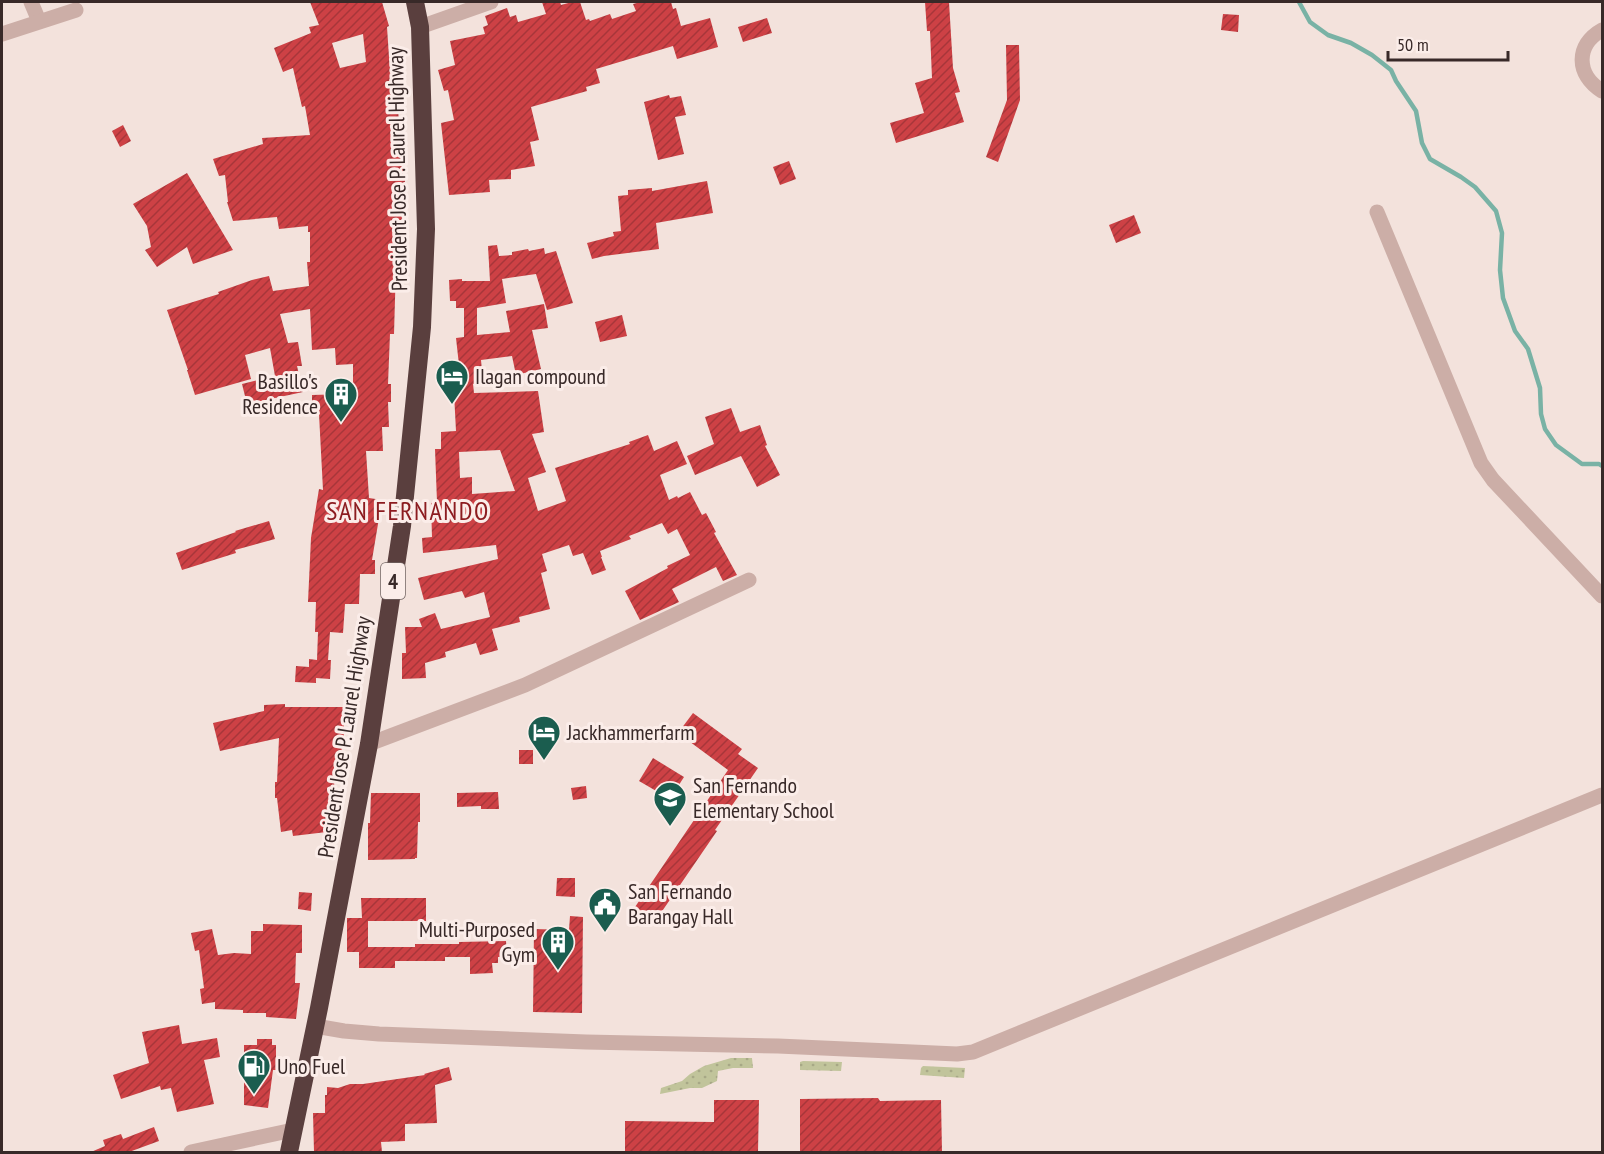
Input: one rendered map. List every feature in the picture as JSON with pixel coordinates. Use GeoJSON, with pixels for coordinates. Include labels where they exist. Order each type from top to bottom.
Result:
{"type":"FeatureCollection","features":[{"type":"Feature","properties":{"kind":"highway","name":"President Jose P. Laurel Highway"},"geometry":{"type":"LineString","coordinates":[[289,1152],[369,744],[402,525],[422,327],[426,229],[420,27],[415,2]]}},
{"type":"Feature","properties":{"kind":"street"},"geometry":{"type":"LineString","coordinates":[[31,2],[39,21]]}},
{"type":"Feature","properties":{"kind":"street"},"geometry":{"type":"LineString","coordinates":[[420,27],[491,2]]}},
{"type":"Feature","properties":{"kind":"street"},"geometry":{"type":"LineString","coordinates":[[2,34],[76,10]]}},
{"type":"Feature","properties":{"kind":"street"},"geometry":{"type":"LineString","coordinates":[[1602,30],[1591,38],[1584,49],[1582,62],[1585,75],[1593,86],[1602,91]]}},
{"type":"Feature","properties":{"kind":"street"},"geometry":{"type":"LineString","coordinates":[[1377,212],[1481,463],[1493,480],[1602,596]]}},
{"type":"Feature","properties":{"kind":"street"},"geometry":{"type":"LineString","coordinates":[[369,744],[525,685],[749,580]]}},
{"type":"Feature","properties":{"kind":"street"},"geometry":{"type":"LineString","coordinates":[[315,1026],[379,1034],[968,1053],[978,1051],[1602,795]]}},
{"type":"Feature","properties":{"kind":"street"},"geometry":{"type":"LineString","coordinates":[[191,1152],[293,1130]]}},
{"type":"Feature","properties":{"kind":"green space"},"geometry":{"type":"Polygon","coordinates":[[[731,1058],[752,1058],[753,1068],[718,1071],[717,1081],[702,1088],[660,1094],[661,1088],[682,1081],[704,1066],[731,1058]]]}},
{"type":"Feature","properties":{"kind":"green space"},"geometry":{"type":"Polygon","coordinates":[[[800,1062],[842,1062],[841,1071],[800,1070],[800,1062]]]}},
{"type":"Feature","properties":{"kind":"green space"},"geometry":{"type":"Polygon","coordinates":[[[923,1066],[965,1068],[964,1078],[920,1075],[923,1066]]]}},
{"type":"Feature","properties":{"kind":"building"},"geometry":{"type":"Polygon","coordinates":[[[310,2],[382,2],[389,26],[387,27],[389,57],[394,56],[397,73],[395,73],[400,134],[403,134],[405,199],[402,199],[403,265],[396,265],[394,334],[390,334],[389,427],[382,427],[383,451],[366,451],[369,498],[382,500],[372,560],[375,560],[375,574],[360,574],[359,604],[345,604],[343,633],[330,632],[328,660],[331,660],[330,679],[316,678],[316,683],[295,682],[296,666],[309,667],[309,659],[317,660],[316,602],[308,602],[311,538],[319,489],[323,490],[319,414],[312,414],[312,395],[346,394],[346,391],[353,391],[353,364],[336,365],[335,348],[312,350],[310,309],[280,314],[288,343],[298,342],[302,366],[297,366],[303,392],[247,404],[242,384],[275,376],[270,348],[245,355],[251,379],[195,395],[167,310],[269,276],[273,291],[309,286],[307,262],[310,262],[310,232],[308,232],[308,226],[279,229],[277,217],[233,221],[227,202],[225,175],[219,176],[213,159],[263,144],[262,138],[310,135],[305,106],[302,107],[293,68],[283,72],[274,48],[311,33],[309,27],[319,25],[310,2]],[[363,34],[332,43],[340,68],[366,62],[363,34]]]}},
{"type":"Feature","properties":{"kind":"building"},"geometry":{"type":"Polygon","coordinates":[[[542,2],[560,2],[561,5],[580,2],[586,20],[590,21],[610,14],[612,19],[636,11],[633,4],[641,2],[671,2],[673,9],[676,8],[681,26],[710,18],[718,47],[677,59],[673,46],[596,69],[600,83],[586,87],[587,91],[531,107],[539,140],[530,142],[535,166],[511,170],[511,179],[489,180],[490,192],[449,195],[441,123],[454,120],[448,90],[444,91],[438,70],[455,65],[450,41],[485,34],[483,27],[488,25],[485,16],[507,8],[510,17],[516,15],[518,22],[546,14],[542,2]]]}},
{"type":"Feature","properties":{"kind":"building"},"geometry":{"type":"Polygon","coordinates":[[[925,2],[949,2],[953,68],[960,92],[955,93],[964,122],[896,143],[890,123],[924,113],[915,83],[932,78],[930,31],[927,31],[925,2]]]}},
{"type":"Feature","properties":{"kind":"building"},"geometry":{"type":"Polygon","coordinates":[[[1223,14],[1239,15],[1238,32],[1221,30],[1223,14]]]}},
{"type":"Feature","properties":{"kind":"building"},"geometry":{"type":"Polygon","coordinates":[[[767,18],[772,33],[743,42],[738,27],[767,18]]]}},
{"type":"Feature","properties":{"kind":"building"},"geometry":{"type":"Polygon","coordinates":[[[1006,45],[1019,45],[1020,100],[998,162],[986,157],[1007,100],[1006,45]]]}},
{"type":"Feature","properties":{"kind":"building"},"geometry":{"type":"Polygon","coordinates":[[[669,95],[670,98],[681,96],[686,115],[675,117],[684,154],[658,160],[644,102],[669,95]]]}},
{"type":"Feature","properties":{"kind":"building"},"geometry":{"type":"Polygon","coordinates":[[[123,125],[131,141],[120,147],[112,131],[123,125]]]}},
{"type":"Feature","properties":{"kind":"building"},"geometry":{"type":"Polygon","coordinates":[[[789,161],[796,179],[780,185],[773,167],[789,161]]]}},
{"type":"Feature","properties":{"kind":"building"},"geometry":{"type":"Polygon","coordinates":[[[187,173],[233,250],[193,264],[187,247],[157,267],[145,250],[151,247],[147,226],[133,204],[187,173]]]}},
{"type":"Feature","properties":{"kind":"building"},"geometry":{"type":"Polygon","coordinates":[[[707,181],[713,213],[656,223],[659,249],[592,259],[587,243],[614,236],[613,232],[621,231],[618,196],[628,195],[628,190],[652,188],[652,191],[707,181]]]}},
{"type":"Feature","properties":{"kind":"building"},"geometry":{"type":"Polygon","coordinates":[[[1134,215],[1141,233],[1116,243],[1109,225],[1134,215]]]}},
{"type":"Feature","properties":{"kind":"building"},"geometry":{"type":"Polygon","coordinates":[[[497,245],[499,256],[512,255],[512,252],[528,249],[529,251],[544,248],[545,254],[556,251],[573,303],[547,310],[536,274],[502,279],[506,303],[477,308],[477,335],[510,332],[506,311],[544,304],[548,328],[532,330],[541,369],[516,375],[512,356],[481,360],[483,382],[473,384],[474,393],[538,391],[544,432],[532,434],[546,472],[528,478],[538,511],[566,501],[555,468],[630,444],[629,442],[648,435],[654,451],[677,441],[687,464],[660,475],[669,500],[690,492],[702,515],[706,513],[737,575],[723,581],[716,567],[672,589],[679,602],[640,620],[625,591],[690,555],[677,529],[668,534],[662,523],[629,536],[631,539],[600,551],[606,570],[592,575],[583,553],[573,556],[569,545],[542,554],[547,571],[541,573],[550,609],[519,617],[520,622],[492,629],[498,650],[480,655],[476,643],[445,652],[446,657],[425,663],[426,678],[402,679],[402,653],[406,653],[405,627],[422,627],[419,619],[435,613],[441,629],[490,617],[484,592],[465,598],[462,591],[424,600],[418,578],[498,559],[496,545],[423,553],[422,538],[432,537],[431,503],[437,502],[435,449],[441,449],[441,432],[456,431],[453,374],[460,374],[456,338],[464,337],[464,308],[456,308],[456,301],[450,301],[449,280],[490,281],[488,246],[497,245]],[[500,450],[459,452],[460,478],[472,477],[472,494],[515,491],[500,450]]]}},
{"type":"Feature","properties":{"kind":"building"},"geometry":{"type":"Polygon","coordinates":[[[622,315],[627,336],[600,342],[595,322],[622,315]]]}},
{"type":"Feature","properties":{"kind":"building"},"geometry":{"type":"Polygon","coordinates":[[[731,408],[740,432],[760,425],[767,445],[765,446],[780,475],[757,487],[741,456],[695,475],[687,456],[714,444],[705,417],[731,408]]]}},
{"type":"Feature","properties":{"kind":"building"},"geometry":{"type":"Polygon","coordinates":[[[269,521],[275,539],[235,550],[236,553],[182,570],[176,553],[269,521]]]}},
{"type":"Feature","properties":{"kind":"building"},"geometry":{"type":"Polygon","coordinates":[[[285,704],[285,707],[344,707],[341,767],[334,767],[335,831],[293,836],[292,830],[281,832],[277,798],[275,798],[279,738],[220,751],[213,723],[264,711],[264,705],[285,704]]]}},
{"type":"Feature","properties":{"kind":"building"},"geometry":{"type":"Polygon","coordinates":[[[693,713],[742,749],[738,754],[758,768],[654,923],[635,907],[728,770],[678,733],[693,713]]]}},
{"type":"Feature","properties":{"kind":"building"},"geometry":{"type":"Polygon","coordinates":[[[519,750],[533,750],[533,764],[519,764],[519,750]]]}},
{"type":"Feature","properties":{"kind":"building"},"geometry":{"type":"Polygon","coordinates":[[[653,758],[684,777],[670,799],[639,781],[653,758]]]}},
{"type":"Feature","properties":{"kind":"building"},"geometry":{"type":"Polygon","coordinates":[[[586,786],[587,798],[573,800],[571,788],[586,786]]]}},
{"type":"Feature","properties":{"kind":"building"},"geometry":{"type":"Polygon","coordinates":[[[498,792],[499,809],[481,809],[481,806],[457,807],[457,793],[498,792]]]}},
{"type":"Feature","properties":{"kind":"building"},"geometry":{"type":"Polygon","coordinates":[[[371,793],[420,793],[417,858],[368,860],[371,793]]]}},
{"type":"Feature","properties":{"kind":"building"},"geometry":{"type":"Polygon","coordinates":[[[557,878],[575,878],[575,897],[556,896],[557,878]]]}},
{"type":"Feature","properties":{"kind":"building"},"geometry":{"type":"Polygon","coordinates":[[[299,892],[312,893],[311,911],[298,909],[299,892]]]}},
{"type":"Feature","properties":{"kind":"building"},"geometry":{"type":"Polygon","coordinates":[[[361,898],[426,898],[426,921],[368,921],[368,947],[415,947],[415,944],[506,941],[507,957],[498,957],[498,963],[492,963],[493,973],[470,974],[470,957],[445,957],[445,961],[395,961],[395,968],[359,968],[359,952],[347,952],[347,918],[362,918],[361,898]]]}},
{"type":"Feature","properties":{"kind":"building","name":"Multi-Purposed Gym"},"geometry":{"type":"Polygon","coordinates":[[[570,916],[583,917],[582,1013],[533,1012],[534,929],[569,930],[570,916]]]}},
{"type":"Feature","properties":{"kind":"building"},"geometry":{"type":"Polygon","coordinates":[[[263,924],[302,925],[302,953],[296,953],[295,983],[300,983],[296,1019],[266,1017],[266,1013],[243,1013],[243,1010],[215,1009],[215,1002],[202,1004],[200,989],[204,988],[199,950],[195,951],[191,933],[212,929],[218,955],[251,954],[251,931],[263,931],[263,924]]]}},
{"type":"Feature","properties":{"kind":"building"},"geometry":{"type":"Polygon","coordinates":[[[179,1025],[182,1044],[217,1038],[220,1057],[204,1060],[214,1104],[177,1112],[171,1088],[161,1090],[160,1086],[121,1099],[113,1075],[149,1063],[142,1032],[179,1025]]]}},
{"type":"Feature","properties":{"kind":"building"},"geometry":{"type":"Polygon","coordinates":[[[257,1039],[272,1039],[272,1045],[276,1045],[276,1070],[273,1070],[268,1108],[244,1105],[244,1045],[257,1045],[257,1039]]]}},
{"type":"Feature","properties":{"kind":"building"},"geometry":{"type":"Polygon","coordinates":[[[449,1067],[452,1080],[435,1085],[437,1123],[405,1124],[405,1141],[381,1142],[382,1152],[314,1152],[313,1113],[325,1113],[327,1087],[338,1088],[350,1084],[425,1075],[449,1067]]]}},
{"type":"Feature","properties":{"kind":"building"},"geometry":{"type":"Polygon","coordinates":[[[878,1098],[880,1101],[941,1100],[942,1152],[800,1152],[800,1099],[878,1098]]]}},
{"type":"Feature","properties":{"kind":"building"},"geometry":{"type":"Polygon","coordinates":[[[714,1100],[759,1100],[758,1152],[625,1152],[625,1121],[714,1122],[714,1100]]]}},
{"type":"Feature","properties":{"kind":"building"},"geometry":{"type":"Polygon","coordinates":[[[154,1127],[159,1141],[129,1152],[91,1152],[105,1146],[103,1140],[121,1134],[123,1139],[154,1127]]]}},
{"type":"Feature","properties":{"kind":"waterway"},"geometry":{"type":"LineString","coordinates":[[1299,2],[1310,22],[1328,35],[1351,43],[1372,55],[1391,70],[1416,111],[1422,143],[1430,159],[1475,187],[1496,211],[1502,233],[1500,270],[1503,298],[1515,331],[1528,349],[1540,388],[1541,414],[1545,429],[1556,445],[1582,464],[1602,466]]}},
{"type":"Feature","properties":{"kind":"place","name":"Ilagan compound"},"geometry":{"type":"Point","coordinates":[452,405]}},
{"type":"Feature","properties":{"kind":"place","name":"Basillo's Residence"},"geometry":{"type":"Point","coordinates":[341,423]}},
{"type":"Feature","properties":{"kind":"place","name":"Jackhammerfarm"},"geometry":{"type":"Point","coordinates":[544,761]}},
{"type":"Feature","properties":{"kind":"place","name":"San Fernando Elementary School"},"geometry":{"type":"Point","coordinates":[670,827]}},
{"type":"Feature","properties":{"kind":"place","name":"San Fernando Barangay Hall"},"geometry":{"type":"Point","coordinates":[605,933]}},
{"type":"Feature","properties":{"kind":"place","name":"Multi-Purposed Gym"},"geometry":{"type":"Point","coordinates":[558,971]}},
{"type":"Feature","properties":{"kind":"place","name":"Uno Fuel"},"geometry":{"type":"Point","coordinates":[254,1095]}},
{"type":"Feature","properties":{"kind":"district","name":"SAN FERNANDO"},"geometry":{"type":"Point","coordinates":[408,510]}}]}
